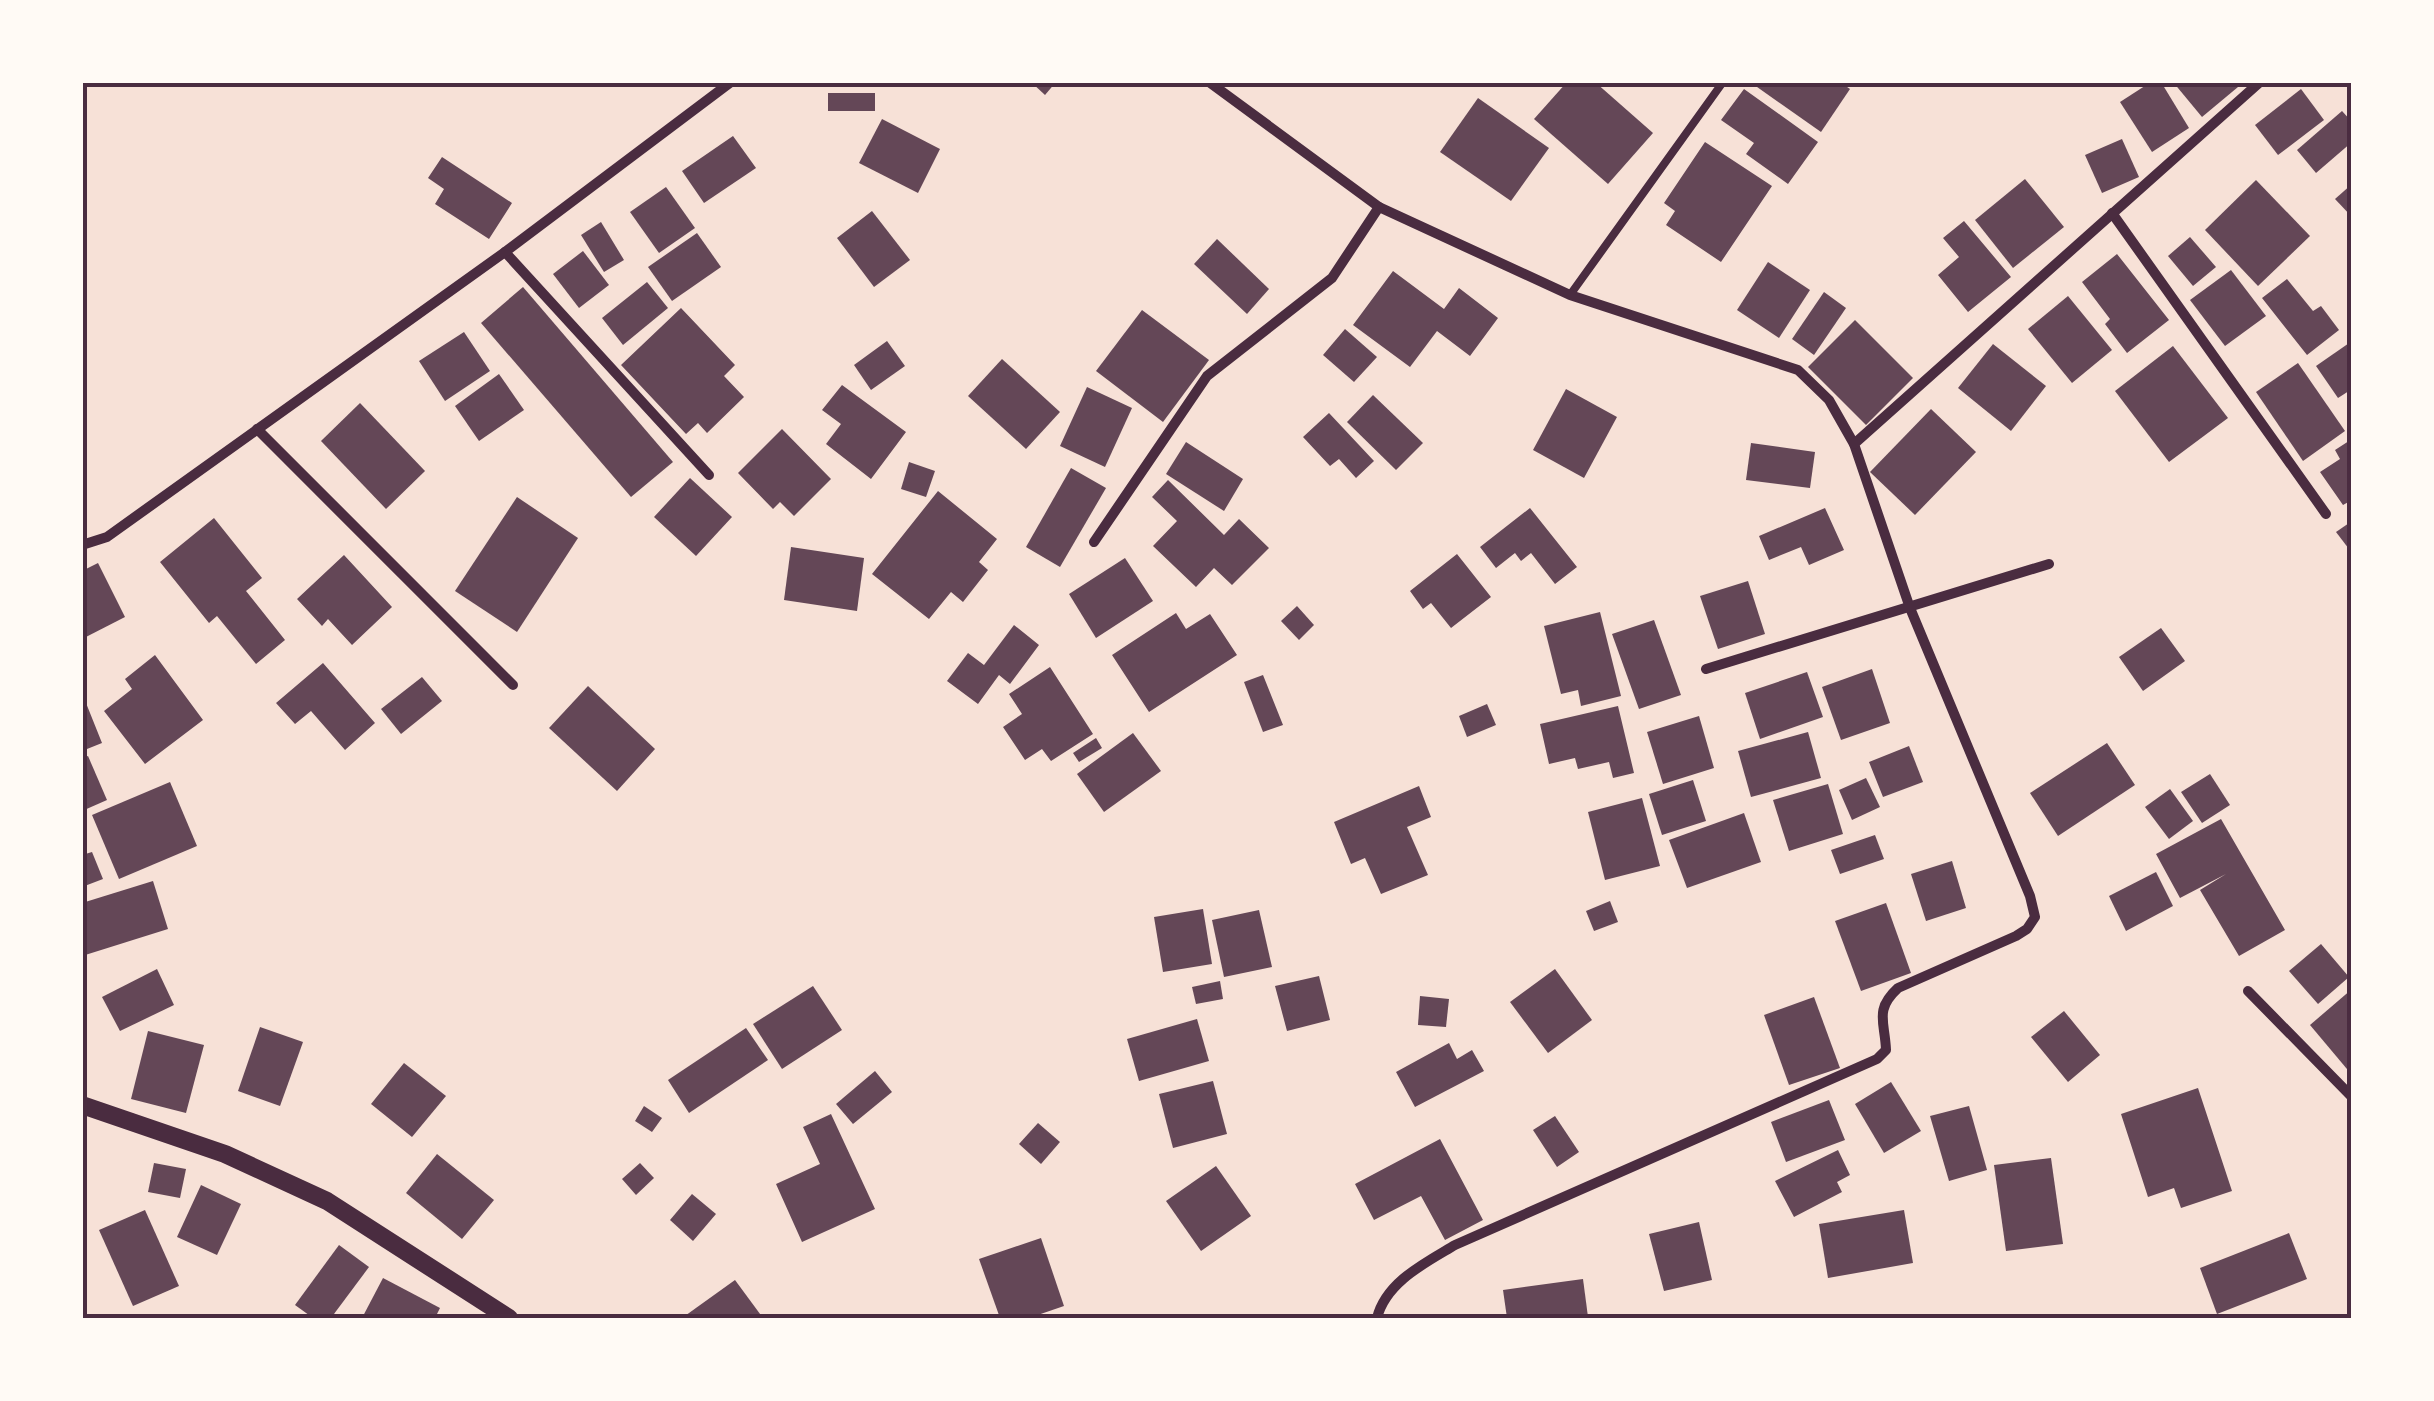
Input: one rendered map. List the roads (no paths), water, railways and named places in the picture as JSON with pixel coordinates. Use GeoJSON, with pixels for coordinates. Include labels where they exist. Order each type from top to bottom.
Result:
{"type":"FeatureCollection","features":[{"type":"Feature","properties":{"kind":"street"},"geometry":{"type":"LineString","coordinates":[[82,545],[107,537],[505,252],[731,82]]}},
{"type":"Feature","properties":{"kind":"street"},"geometry":{"type":"LineString","coordinates":[[1209,82],[1379,207],[1570,295],[1798,370],[1830,400],[1854,444],[1910,608],[2030,896],[2034,917],[2028,929],[1898,988],[1885,1000],[1882,1010],[1886,1050],[1877,1060],[1454,1245],[1406,1275],[1380,1306],[1377,1318]]}},
{"type":"Feature","properties":{"kind":"street"},"geometry":{"type":"LineString","coordinates":[[1854,444],[2260,82]]}},
{"type":"Feature","properties":{"kind":"street"},"geometry":{"type":"LineString","coordinates":[[1094,542],[1207,376],[1332,278],[1379,207]]}},
{"type":"Feature","properties":{"kind":"street"},"geometry":{"type":"LineString","coordinates":[[2112,213],[2326,514]]}},
{"type":"Feature","properties":{"kind":"street"},"geometry":{"type":"LineString","coordinates":[[505,252],[709,475]]}},
{"type":"Feature","properties":{"kind":"street"},"geometry":{"type":"LineString","coordinates":[[258,429],[514,685]]}},
{"type":"Feature","properties":{"kind":"street"},"geometry":{"type":"LineString","coordinates":[[1706,669],[2049,564]]}},
{"type":"Feature","properties":{"kind":"street"},"geometry":{"type":"LineString","coordinates":[[2248,991],[2352,1096]]}},
{"type":"Feature","properties":{"kind":"street"},"geometry":{"type":"LineString","coordinates":[[82,1104],[225,1154],[327,1201],[509,1318]]}},
{"type":"Feature","properties":{"kind":"lane"},"geometry":{"type":"LineString","coordinates":[[1570,295],[1722,82]]}}]}
